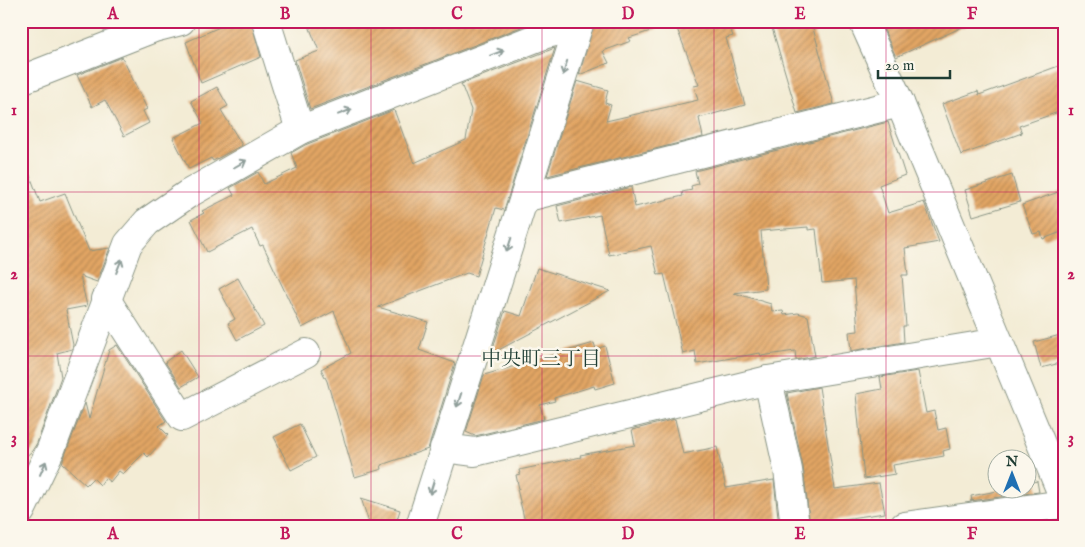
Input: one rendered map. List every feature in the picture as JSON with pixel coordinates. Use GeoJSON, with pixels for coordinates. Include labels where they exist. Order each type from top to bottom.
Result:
{"type":"FeatureCollection","features":[{"type":"Feature","properties":{"kind":"street"},"geometry":{"type":"LineString","coordinates":[[21,80],[154,28],[181,21]]}},
{"type":"Feature","properties":{"kind":"street"},"geometry":{"type":"LineString","coordinates":[[266,21],[300,130]]}},
{"type":"Feature","properties":{"kind":"street"},"geometry":{"type":"LineString","coordinates":[[863,21],[900,103],[1063,496],[904,526]]}},
{"type":"Feature","properties":{"kind":"street"},"geometry":{"type":"LineString","coordinates":[[21,511],[51,449],[128,244],[146,222],[188,194],[300,130],[546,34],[579,24]]}},
{"type":"Feature","properties":{"kind":"street"},"geometry":{"type":"LineString","coordinates":[[420,526],[579,24]]}},
{"type":"Feature","properties":{"kind":"street"},"geometry":{"type":"LineString","coordinates":[[524,198],[900,103]]}},
{"type":"Feature","properties":{"kind":"street"},"geometry":{"type":"LineString","coordinates":[[106,299],[182,417],[306,353]]}},
{"type":"Feature","properties":{"kind":"street"},"geometry":{"type":"LineString","coordinates":[[444,448],[475,452],[768,380],[999,342]]}},
{"type":"Feature","properties":{"kind":"street"},"geometry":{"type":"LineString","coordinates":[[768,380],[788,470],[794,526]]}},
{"type":"Feature","properties":{"kind":"building"},"geometry":{"type":"Polygon","coordinates":[[[233,21],[251,21],[261,57],[201,83],[186,42],[233,21]]]}},
{"type":"Feature","properties":{"kind":"building"},"geometry":{"type":"Polygon","coordinates":[[[307,21],[519,21],[521,27],[310,109],[295,60],[319,51],[307,21]]]}},
{"type":"Feature","properties":{"kind":"building"},"geometry":{"type":"Polygon","coordinates":[[[595,21],[669,21],[669,25],[629,38],[631,41],[603,51],[609,63],[579,75],[595,21]]]}},
{"type":"Feature","properties":{"kind":"building"},"geometry":{"type":"Polygon","coordinates":[[[674,21],[727,21],[733,36],[726,38],[745,105],[699,118],[703,137],[547,176],[577,81],[608,90],[605,103],[611,105],[606,121],[698,100],[694,86],[699,85],[674,21]]]}},
{"type":"Feature","properties":{"kind":"building"},"geometry":{"type":"Polygon","coordinates":[[[770,21],[811,21],[834,104],[797,113],[770,21]]]}},
{"type":"Feature","properties":{"kind":"building"},"geometry":{"type":"Polygon","coordinates":[[[880,21],[976,21],[896,57],[880,21]]]}},
{"type":"Feature","properties":{"kind":"building"},"geometry":{"type":"Polygon","coordinates":[[[555,48],[504,210],[496,208],[476,276],[467,273],[378,307],[428,322],[419,350],[455,363],[428,449],[381,465],[382,469],[355,477],[327,381],[321,369],[351,353],[334,311],[302,328],[263,245],[260,246],[252,229],[207,252],[191,220],[204,213],[202,211],[234,195],[230,188],[258,172],[264,184],[297,168],[291,153],[305,145],[394,110],[414,163],[466,140],[471,110],[461,84],[555,48]]]}},
{"type":"Feature","properties":{"kind":"building"},"geometry":{"type":"Polygon","coordinates":[[[122,57],[147,109],[143,111],[149,123],[124,136],[105,100],[92,107],[77,75],[122,57]]]}},
{"type":"Feature","properties":{"kind":"building"},"geometry":{"type":"Polygon","coordinates":[[[1064,64],[1064,110],[1019,126],[1022,133],[961,155],[942,104],[978,91],[979,95],[1064,64]]]}},
{"type":"Feature","properties":{"kind":"building"},"geometry":{"type":"Polygon","coordinates":[[[217,87],[228,106],[221,110],[242,145],[213,161],[211,158],[189,169],[173,138],[203,123],[191,101],[217,87]]]}},
{"type":"Feature","properties":{"kind":"building"},"geometry":{"type":"Polygon","coordinates":[[[888,122],[905,175],[879,185],[888,213],[924,202],[939,242],[905,248],[908,275],[902,275],[906,326],[903,326],[904,342],[851,351],[849,332],[858,331],[854,280],[822,283],[816,229],[808,230],[808,227],[761,231],[766,289],[734,293],[771,304],[772,312],[783,311],[784,315],[798,313],[808,316],[815,356],[796,360],[795,351],[761,356],[760,353],[697,364],[695,351],[683,354],[664,274],[658,275],[651,246],[609,255],[600,215],[561,223],[557,206],[631,187],[635,207],[683,196],[682,192],[692,190],[691,186],[698,184],[695,171],[888,122]]]}},
{"type":"Feature","properties":{"kind":"building"},"geometry":{"type":"Polygon","coordinates":[[[23,157],[40,202],[65,193],[89,251],[110,248],[97,282],[80,276],[87,306],[66,310],[73,345],[72,349],[57,353],[61,377],[37,443],[32,451],[21,461],[23,157]]]}},
{"type":"Feature","properties":{"kind":"building"},"geometry":{"type":"Polygon","coordinates":[[[1012,175],[1020,202],[973,216],[965,190],[1012,175]]]}},
{"type":"Feature","properties":{"kind":"building"},"geometry":{"type":"Polygon","coordinates":[[[1064,190],[1064,231],[1043,239],[1041,232],[1033,234],[1022,205],[1064,190]]]}},
{"type":"Feature","properties":{"kind":"building"},"geometry":{"type":"Polygon","coordinates":[[[537,268],[610,291],[491,354],[505,311],[521,316],[537,268]]]}},
{"type":"Feature","properties":{"kind":"building"},"geometry":{"type":"Polygon","coordinates":[[[238,278],[264,326],[237,340],[228,323],[235,319],[219,289],[238,278]]]}},
{"type":"Feature","properties":{"kind":"building"},"geometry":{"type":"Polygon","coordinates":[[[1064,334],[1064,362],[1041,368],[1034,342],[1064,334]]]}},
{"type":"Feature","properties":{"kind":"building"},"geometry":{"type":"Polygon","coordinates":[[[594,343],[596,349],[605,346],[615,383],[595,389],[594,386],[554,398],[555,401],[540,405],[544,419],[475,436],[466,432],[484,375],[594,343]]]}},
{"type":"Feature","properties":{"kind":"building"},"geometry":{"type":"Polygon","coordinates":[[[117,345],[166,421],[159,426],[168,435],[148,457],[144,453],[123,474],[119,471],[110,482],[105,478],[100,485],[93,478],[86,485],[62,463],[85,403],[89,419],[109,350],[117,345]]]}},
{"type":"Feature","properties":{"kind":"building"},"geometry":{"type":"Polygon","coordinates":[[[181,350],[198,377],[181,387],[165,362],[181,350]]]}},
{"type":"Feature","properties":{"kind":"building"},"geometry":{"type":"Polygon","coordinates":[[[918,371],[926,413],[934,411],[938,430],[946,428],[950,449],[943,451],[944,456],[893,465],[895,474],[864,479],[856,394],[882,389],[880,377],[918,371]]]}},
{"type":"Feature","properties":{"kind":"building"},"geometry":{"type":"Polygon","coordinates":[[[819,387],[835,489],[879,483],[885,513],[815,523],[815,526],[810,526],[803,467],[787,393],[819,387]]]}},
{"type":"Feature","properties":{"kind":"building"},"geometry":{"type":"Polygon","coordinates":[[[675,419],[683,454],[717,447],[726,488],[774,480],[779,526],[526,526],[517,489],[519,489],[516,475],[520,474],[519,470],[581,457],[580,455],[635,445],[632,430],[675,419]]]}},
{"type":"Feature","properties":{"kind":"building"},"geometry":{"type":"Polygon","coordinates":[[[300,424],[316,457],[291,470],[274,437],[300,424]]]}},
{"type":"Feature","properties":{"kind":"building"},"geometry":{"type":"Polygon","coordinates":[[[988,493],[988,499],[972,501],[971,496],[988,493]]]}},
{"type":"Feature","properties":{"kind":"building"},"geometry":{"type":"Polygon","coordinates":[[[361,498],[400,510],[395,526],[370,526],[361,498]]]}},
{"type":"Feature","properties":{"kind":"district","name":"中央町三丁目"},"geometry":{"type":"Point","coordinates":[541,359]}}]}
